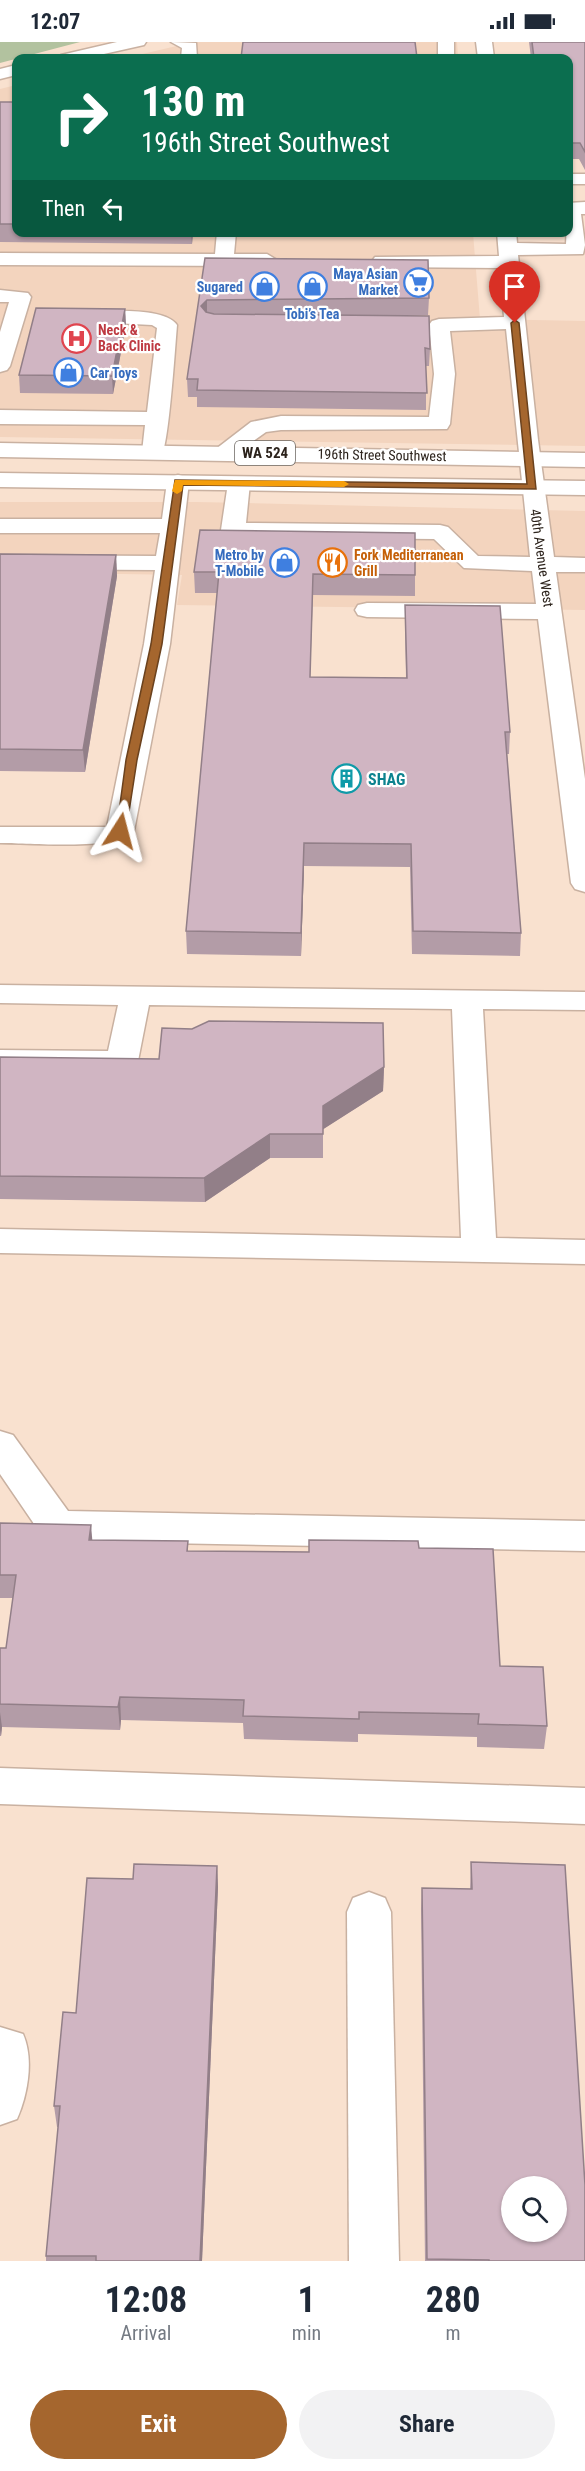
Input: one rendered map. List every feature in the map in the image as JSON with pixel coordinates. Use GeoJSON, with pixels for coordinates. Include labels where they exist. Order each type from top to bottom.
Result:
{"type":"FeatureCollection","features":[{"type":"Feature","properties":{"kind":"street"},"geometry":{"type":"LineString","coordinates":[[85,54],[138,42]]}},
{"type":"Feature","properties":{"kind":"street"},"geometry":{"type":"LineString","coordinates":[[179,42],[190,46],[189,54]]}},
{"type":"Feature","properties":{"kind":"street"},"geometry":{"type":"LineString","coordinates":[[362,261],[508,248],[576,250],[578,208]]}},
{"type":"Feature","properties":{"kind":"street"},"geometry":{"type":"LineString","coordinates":[[224,260],[226,237]]}},
{"type":"Feature","properties":{"kind":"street","name":"40th Avenue West"},"geometry":{"type":"LineString","coordinates":[[508,248],[542,564],[579,792],[585,883]]}},
{"type":"Feature","properties":{"kind":"street"},"geometry":{"type":"LineString","coordinates":[[0,259],[281,260]]}},
{"type":"Feature","properties":{"kind":"street"},"geometry":{"type":"LineString","coordinates":[[0,296],[21,297],[2,354]]}},
{"type":"Feature","properties":{"kind":"street"},"geometry":{"type":"LineString","coordinates":[[68,317],[156,319],[167,325],[153,452]]}},
{"type":"Feature","properties":{"kind":"street"},"geometry":{"type":"LineString","coordinates":[[415,324],[515,323]]}},
{"type":"Feature","properties":{"kind":"street"},"geometry":{"type":"LineString","coordinates":[[223,452],[259,427],[281,423],[439,424],[445,372],[444,347],[439,325]]}},
{"type":"Feature","properties":{"kind":"street"},"geometry":{"type":"LineString","coordinates":[[0,417],[158,419]]}},
{"type":"Feature","properties":{"kind":"street","name":"196th Street Southwest"},"geometry":{"type":"LineString","coordinates":[[0,450],[585,459]]}},
{"type":"Feature","properties":{"kind":"street","name":"196th Street Southwest"},"geometry":{"type":"LineString","coordinates":[[0,480],[585,488]]}},
{"type":"Feature","properties":{"kind":"street"},"geometry":{"type":"LineString","coordinates":[[0,835],[111,835],[120,831],[156,644],[178,482]]}},
{"type":"Feature","properties":{"kind":"street"},"geometry":{"type":"LineString","coordinates":[[239,483],[233,530],[440,532],[472,563],[585,565]]}},
{"type":"Feature","properties":{"kind":"street"},"geometry":{"type":"LineString","coordinates":[[0,526],[172,526]]}},
{"type":"Feature","properties":{"kind":"street"},"geometry":{"type":"LineString","coordinates":[[0,562],[167,563]]}},
{"type":"Feature","properties":{"kind":"street"},"geometry":{"type":"LineString","coordinates":[[367,610],[549,612]]}},
{"type":"Feature","properties":{"kind":"street"},"geometry":{"type":"LineString","coordinates":[[0,994],[585,1001]]}},
{"type":"Feature","properties":{"kind":"street"},"geometry":{"type":"LineString","coordinates":[[0,1060],[122,1061],[135,996]]}},
{"type":"Feature","properties":{"kind":"street"},"geometry":{"type":"LineString","coordinates":[[467,1000],[479,1249]]}},
{"type":"Feature","properties":{"kind":"street"},"geometry":{"type":"LineString","coordinates":[[0,1241],[585,1252]]}},
{"type":"Feature","properties":{"kind":"street"},"geometry":{"type":"LineString","coordinates":[[0,1445],[57,1526],[585,1536]]}},
{"type":"Feature","properties":{"kind":"street"},"geometry":{"type":"LineString","coordinates":[[0,1786],[585,1806]]}},
{"type":"Feature","properties":{"kind":"street"},"geometry":{"type":"LineString","coordinates":[[369,1912],[375,2261]]}},
{"type":"Feature","properties":{"kind":"street"},"geometry":{"type":"LineString","coordinates":[[0,2049],[6,2049],[0,2103]]}},
{"type":"Feature","properties":{"kind":"shaded area"},"geometry":{"type":"Polygon","coordinates":[[[194,42],[457,42],[458,54],[142,54],[194,42]]]}},
{"type":"Feature","properties":{"kind":"shaded area"},"geometry":{"type":"Polygon","coordinates":[[[12,86],[12,237],[473,237],[480,319],[585,321],[585,446],[0,437],[0,89],[12,86]]]}},
{"type":"Feature","properties":{"kind":"shaded area"},"geometry":{"type":"Polygon","coordinates":[[[0,502],[197,502],[585,511],[585,610],[177,605],[182,575],[0,572],[0,502]]]}},
{"type":"Feature","properties":{"kind":"green space"},"geometry":{"type":"Polygon","coordinates":[[[0,42],[80,42],[34,54],[12,54],[12,60],[0,63],[0,42]]]}},
{"type":"Feature","properties":{"kind":"building"},"geometry":{"type":"Polygon","coordinates":[[[243,42],[415,42],[416,54],[242,54],[243,42]]]}},
{"type":"Feature","properties":{"kind":"building"},"geometry":{"type":"Polygon","coordinates":[[[532,42],[585,42],[585,152],[580,143],[573,143],[573,54],[534,54],[532,42]]]}},
{"type":"Feature","properties":{"kind":"building"},"geometry":{"type":"Polygon","coordinates":[[[0,102],[12,102],[12,224],[0,224],[0,102]]]}},
{"type":"Feature","properties":{"kind":"building"},"geometry":{"type":"Polygon","coordinates":[[[205,258],[428,260],[429,298],[207,300],[201,306],[206,312],[214,314],[429,316],[430,349],[425,348],[427,393],[197,390],[198,379],[187,379],[205,258]]]}},
{"type":"Feature","properties":{"kind":"building"},"geometry":{"type":"Polygon","coordinates":[[[36,308],[125,309],[112,376],[19,375],[36,308]]]}},
{"type":"Feature","properties":{"kind":"building","name":"SHAG"},"geometry":{"type":"Polygon","coordinates":[[[200,530],[415,533],[415,575],[313,574],[310,677],[407,678],[405,605],[500,606],[510,732],[505,732],[521,933],[413,931],[411,844],[304,843],[301,933],[186,931],[219,572],[194,572],[200,530]]]}},
{"type":"Feature","properties":{"kind":"building"},"geometry":{"type":"Polygon","coordinates":[[[0,554],[116,555],[83,750],[0,749],[0,554]]]}},
{"type":"Feature","properties":{"kind":"building"},"geometry":{"type":"Polygon","coordinates":[[[209,1021],[383,1023],[384,1067],[323,1106],[323,1134],[270,1134],[204,1178],[0,1176],[0,1057],[159,1059],[162,1028],[192,1029],[209,1021]]]}},
{"type":"Feature","properties":{"kind":"building"},"geometry":{"type":"Polygon","coordinates":[[[0,1523],[91,1525],[89,1540],[188,1541],[187,1551],[309,1552],[309,1540],[418,1541],[419,1548],[493,1549],[500,1666],[543,1667],[547,1726],[478,1724],[479,1714],[359,1712],[359,1719],[243,1716],[244,1700],[120,1697],[118,1707],[0,1704],[0,1648],[6,1648],[16,1575],[0,1575],[0,1523]]]}},
{"type":"Feature","properties":{"kind":"building"},"geometry":{"type":"Polygon","coordinates":[[[471,1862],[565,1865],[585,2185],[585,2261],[427,2259],[422,1888],[472,1889],[471,1862]]]}},
{"type":"Feature","properties":{"kind":"building"},"geometry":{"type":"Polygon","coordinates":[[[134,1864],[217,1866],[200,2261],[96,2261],[96,2256],[46,2256],[60,2106],[54,2106],[63,2012],[76,2013],[87,1878],[133,1879],[134,1864]]]}},
{"type":"Feature","properties":{"kind":"slow traffic"},"geometry":{"type":"LineString","coordinates":[[177,491],[178,482],[344,484]]}},
{"type":"Feature","properties":{"kind":"place","name":"Maya Asian Market"},"geometry":{"type":"Point","coordinates":[419,282]}},
{"type":"Feature","properties":{"kind":"place","name":"Sugared"},"geometry":{"type":"Point","coordinates":[264,287]}},
{"type":"Feature","properties":{"kind":"place","name":"Tobi’s Tea"},"geometry":{"type":"Point","coordinates":[312,287]}},
{"type":"Feature","properties":{"kind":"place","name":"Neck & Back Clinic"},"geometry":{"type":"Point","coordinates":[77,338]}},
{"type":"Feature","properties":{"kind":"place","name":"Car Toys"},"geometry":{"type":"Point","coordinates":[69,373]}},
{"type":"Feature","properties":{"kind":"place","name":"Metro by T-Mobile"},"geometry":{"type":"Point","coordinates":[285,563]}},
{"type":"Feature","properties":{"kind":"place","name":"Fork Mediterranean Grill"},"geometry":{"type":"Point","coordinates":[333,563]}},
{"type":"Feature","properties":{"kind":"place","name":"SHAG"},"geometry":{"type":"Point","coordinates":[347,779]}},
{"type":"Feature","properties":{"kind":"route"},"geometry":{"type":"LineString","coordinates":[[120,831],[156,644],[178,482],[532,487],[515,323]]}}]}
